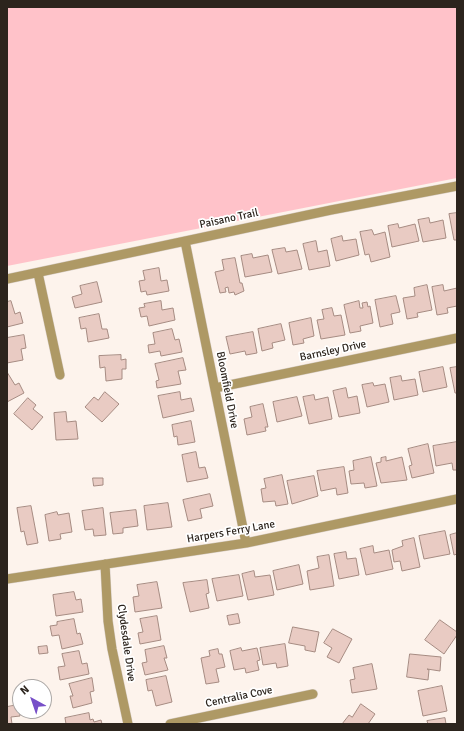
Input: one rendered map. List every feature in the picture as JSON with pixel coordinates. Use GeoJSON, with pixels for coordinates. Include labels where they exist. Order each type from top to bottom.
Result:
{"type":"FeatureCollection","features":[{"type":"Feature","properties":{"kind":"street","name":"Paisano Trail"},"geometry":{"type":"LineString","coordinates":[[7,279],[457,186]]}},
{"type":"Feature","properties":{"kind":"street","name":"Bloomfield Drive"},"geometry":{"type":"LineString","coordinates":[[185,241],[246,543]]}},
{"type":"Feature","properties":{"kind":"street"},"geometry":{"type":"LineString","coordinates":[[38,273],[60,375]]}},
{"type":"Feature","properties":{"kind":"street","name":"Barnsley Drive"},"geometry":{"type":"LineString","coordinates":[[215,388],[457,338]]}},
{"type":"Feature","properties":{"kind":"street","name":"Harpers Ferry Lane"},"geometry":{"type":"LineString","coordinates":[[7,579],[246,543],[457,499]]}},
{"type":"Feature","properties":{"kind":"street","name":"Clydesdale Drive"},"geometry":{"type":"LineString","coordinates":[[105,564],[108,620],[112,649],[128,724]]}},
{"type":"Feature","properties":{"kind":"street","name":"Centralia Cove"},"geometry":{"type":"LineString","coordinates":[[170,724],[313,694]]}},
{"type":"Feature","properties":{"kind":"shaded area"},"geometry":{"type":"Polygon","coordinates":[[[7,7],[457,7],[457,178],[7,266],[7,7]]]}},
{"type":"Feature","properties":{"kind":"building"},"geometry":{"type":"Polygon","coordinates":[[[457,213],[457,240],[454,240],[449,214],[457,213]]]}},
{"type":"Feature","properties":{"kind":"building"},"geometry":{"type":"Polygon","coordinates":[[[429,218],[430,223],[443,220],[446,238],[423,242],[418,220],[429,218]]]}},
{"type":"Feature","properties":{"kind":"building"},"geometry":{"type":"Polygon","coordinates":[[[398,224],[399,228],[415,224],[419,241],[392,247],[388,226],[398,224]]]}},
{"type":"Feature","properties":{"kind":"building"},"geometry":{"type":"Polygon","coordinates":[[[372,230],[374,235],[385,232],[390,257],[371,262],[369,254],[365,255],[360,232],[372,230]]]}},
{"type":"Feature","properties":{"kind":"building"},"geometry":{"type":"Polygon","coordinates":[[[342,236],[343,241],[356,239],[359,255],[336,261],[331,239],[342,236]]]}},
{"type":"Feature","properties":{"kind":"building"},"geometry":{"type":"Polygon","coordinates":[[[316,241],[318,252],[327,250],[330,266],[309,270],[303,244],[316,241]]]}},
{"type":"Feature","properties":{"kind":"building"},"geometry":{"type":"Polygon","coordinates":[[[285,248],[286,252],[297,250],[302,269],[278,274],[272,250],[285,248]]]}},
{"type":"Feature","properties":{"kind":"building"},"geometry":{"type":"Polygon","coordinates":[[[252,254],[253,258],[268,255],[272,272],[245,277],[241,256],[252,254]]]}},
{"type":"Feature","properties":{"kind":"building"},"geometry":{"type":"Polygon","coordinates":[[[235,258],[240,283],[242,283],[244,291],[235,295],[234,292],[229,293],[228,287],[225,288],[226,292],[220,293],[215,272],[224,270],[222,260],[235,258]]]}},
{"type":"Feature","properties":{"kind":"building"},"geometry":{"type":"Polygon","coordinates":[[[159,268],[161,281],[167,280],[169,291],[147,295],[146,291],[141,292],[139,281],[145,280],[143,271],[159,268]]]}},
{"type":"Feature","properties":{"kind":"building"},"geometry":{"type":"Polygon","coordinates":[[[97,282],[102,302],[75,308],[72,297],[82,294],[80,286],[97,282]]]}},
{"type":"Feature","properties":{"kind":"building"},"geometry":{"type":"Polygon","coordinates":[[[427,285],[432,310],[417,313],[418,317],[407,319],[403,298],[415,296],[414,288],[427,285]]]}},
{"type":"Feature","properties":{"kind":"building"},"geometry":{"type":"Polygon","coordinates":[[[443,285],[444,291],[457,288],[457,306],[447,308],[448,313],[437,315],[432,287],[443,285]]]}},
{"type":"Feature","properties":{"kind":"building"},"geometry":{"type":"Polygon","coordinates":[[[396,296],[400,312],[391,314],[393,324],[380,327],[375,300],[396,296]]]}},
{"type":"Feature","properties":{"kind":"building"},"geometry":{"type":"Polygon","coordinates":[[[11,301],[15,314],[20,312],[23,323],[7,327],[7,302],[11,301]]]}},
{"type":"Feature","properties":{"kind":"building"},"geometry":{"type":"Polygon","coordinates":[[[161,301],[162,310],[173,308],[175,320],[149,326],[147,316],[141,317],[139,308],[145,307],[144,304],[161,301]]]}},
{"type":"Feature","properties":{"kind":"building"},"geometry":{"type":"Polygon","coordinates":[[[359,301],[360,308],[363,308],[362,303],[367,302],[368,307],[370,306],[373,323],[360,326],[361,331],[350,333],[344,305],[359,301]]]}},
{"type":"Feature","properties":{"kind":"building"},"geometry":{"type":"Polygon","coordinates":[[[332,308],[334,316],[341,315],[345,335],[321,339],[317,320],[324,319],[322,310],[332,308]]]}},
{"type":"Feature","properties":{"kind":"building"},"geometry":{"type":"Polygon","coordinates":[[[99,314],[102,329],[107,329],[109,338],[88,342],[86,328],[81,329],[79,318],[99,314]]]}},
{"type":"Feature","properties":{"kind":"building"},"geometry":{"type":"Polygon","coordinates":[[[311,318],[314,336],[303,339],[304,343],[293,345],[289,323],[311,318]]]}},
{"type":"Feature","properties":{"kind":"building"},"geometry":{"type":"Polygon","coordinates":[[[281,324],[285,340],[272,343],[273,348],[262,351],[258,329],[281,324]]]}},
{"type":"Feature","properties":{"kind":"building"},"geometry":{"type":"Polygon","coordinates":[[[172,329],[175,340],[179,339],[182,352],[161,356],[160,351],[149,353],[148,345],[155,344],[153,333],[172,329]]]}},
{"type":"Feature","properties":{"kind":"building"},"geometry":{"type":"Polygon","coordinates":[[[253,332],[257,353],[246,355],[245,351],[230,354],[226,337],[253,332]]]}},
{"type":"Feature","properties":{"kind":"building"},"geometry":{"type":"Polygon","coordinates":[[[24,335],[26,348],[21,349],[23,360],[7,363],[7,338],[24,335]]]}},
{"type":"Feature","properties":{"kind":"building"},"geometry":{"type":"Polygon","coordinates":[[[121,355],[121,360],[126,359],[126,369],[122,369],[122,379],[106,381],[105,367],[100,368],[99,356],[121,355]]]}},
{"type":"Feature","properties":{"kind":"building"},"geometry":{"type":"Polygon","coordinates":[[[183,358],[186,370],[178,371],[181,384],[157,388],[156,381],[159,380],[155,364],[183,358]]]}},
{"type":"Feature","properties":{"kind":"building"},"geometry":{"type":"Polygon","coordinates":[[[443,367],[447,387],[423,392],[419,372],[443,367]]]}},
{"type":"Feature","properties":{"kind":"building"},"geometry":{"type":"Polygon","coordinates":[[[457,367],[457,393],[455,393],[450,368],[457,367]]]}},
{"type":"Feature","properties":{"kind":"building"},"geometry":{"type":"Polygon","coordinates":[[[7,372],[15,385],[19,383],[24,393],[7,402],[7,372]]]}},
{"type":"Feature","properties":{"kind":"building"},"geometry":{"type":"Polygon","coordinates":[[[401,376],[402,381],[415,379],[418,395],[394,400],[390,378],[401,376]]]}},
{"type":"Feature","properties":{"kind":"building"},"geometry":{"type":"Polygon","coordinates":[[[373,383],[374,386],[385,384],[389,402],[367,407],[362,385],[373,383]]]}},
{"type":"Feature","properties":{"kind":"building"},"geometry":{"type":"Polygon","coordinates":[[[346,388],[348,398],[357,396],[360,413],[339,417],[333,391],[346,388]]]}},
{"type":"Feature","properties":{"kind":"building"},"geometry":{"type":"Polygon","coordinates":[[[105,392],[119,404],[102,422],[85,407],[94,397],[98,400],[105,392]]]}},
{"type":"Feature","properties":{"kind":"building"},"geometry":{"type":"Polygon","coordinates":[[[180,392],[181,400],[191,398],[194,411],[163,418],[158,396],[180,392]]]}},
{"type":"Feature","properties":{"kind":"building"},"geometry":{"type":"Polygon","coordinates":[[[314,395],[315,400],[328,397],[332,419],[309,424],[303,397],[314,395]]]}},
{"type":"Feature","properties":{"kind":"building"},"geometry":{"type":"Polygon","coordinates":[[[297,397],[302,416],[277,422],[273,402],[297,397]]]}},
{"type":"Feature","properties":{"kind":"building"},"geometry":{"type":"Polygon","coordinates":[[[28,398],[36,405],[33,409],[43,417],[32,430],[14,414],[28,398]]]}},
{"type":"Feature","properties":{"kind":"building"},"geometry":{"type":"Polygon","coordinates":[[[263,404],[268,427],[265,427],[266,431],[247,435],[244,419],[252,417],[250,407],[263,404]]]}},
{"type":"Feature","properties":{"kind":"building"},"geometry":{"type":"Polygon","coordinates":[[[66,412],[67,422],[76,421],[78,439],[56,440],[54,413],[66,412]]]}},
{"type":"Feature","properties":{"kind":"building"},"geometry":{"type":"Polygon","coordinates":[[[191,421],[195,442],[178,445],[177,436],[174,437],[172,425],[191,421]]]}},
{"type":"Feature","properties":{"kind":"building"},"geometry":{"type":"Polygon","coordinates":[[[457,442],[457,470],[453,470],[452,463],[436,466],[433,446],[457,442]]]}},
{"type":"Feature","properties":{"kind":"building"},"geometry":{"type":"Polygon","coordinates":[[[428,444],[434,473],[412,478],[409,466],[412,465],[408,449],[428,444]]]}},
{"type":"Feature","properties":{"kind":"building"},"geometry":{"type":"Polygon","coordinates":[[[196,452],[199,468],[205,467],[208,478],[187,482],[182,455],[196,452]]]}},
{"type":"Feature","properties":{"kind":"building"},"geometry":{"type":"Polygon","coordinates":[[[371,457],[377,486],[365,488],[364,483],[351,484],[349,471],[354,470],[353,461],[371,457]]]}},
{"type":"Feature","properties":{"kind":"building"},"geometry":{"type":"Polygon","coordinates":[[[386,457],[386,461],[402,457],[407,480],[381,483],[376,463],[381,462],[381,458],[386,457]]]}},
{"type":"Feature","properties":{"kind":"building"},"geometry":{"type":"Polygon","coordinates":[[[344,467],[348,493],[337,495],[336,488],[321,491],[317,471],[344,467]]]}},
{"type":"Feature","properties":{"kind":"building"},"geometry":{"type":"Polygon","coordinates":[[[282,475],[288,504],[276,506],[275,501],[263,502],[261,489],[266,488],[264,479],[282,475]]]}},
{"type":"Feature","properties":{"kind":"building"},"geometry":{"type":"Polygon","coordinates":[[[314,476],[318,496],[292,504],[287,481],[314,476]]]}},
{"type":"Feature","properties":{"kind":"building"},"geometry":{"type":"Polygon","coordinates":[[[93,478],[103,478],[103,485],[94,486],[93,478]]]}},
{"type":"Feature","properties":{"kind":"building"},"geometry":{"type":"Polygon","coordinates":[[[210,494],[213,506],[200,509],[202,518],[188,521],[183,500],[210,494]]]}},
{"type":"Feature","properties":{"kind":"building"},"geometry":{"type":"Polygon","coordinates":[[[168,503],[172,527],[147,530],[144,506],[168,503]]]}},
{"type":"Feature","properties":{"kind":"building"},"geometry":{"type":"Polygon","coordinates":[[[31,506],[38,543],[27,545],[24,531],[21,532],[17,508],[31,506]]]}},
{"type":"Feature","properties":{"kind":"building"},"geometry":{"type":"Polygon","coordinates":[[[103,508],[106,535],[94,536],[93,529],[85,530],[82,511],[103,508]]]}},
{"type":"Feature","properties":{"kind":"building"},"geometry":{"type":"Polygon","coordinates":[[[136,510],[138,526],[123,528],[123,533],[113,534],[110,513],[136,510]]]}},
{"type":"Feature","properties":{"kind":"building"},"geometry":{"type":"Polygon","coordinates":[[[57,512],[58,515],[69,513],[72,532],[60,534],[61,539],[49,541],[45,515],[57,512]]]}},
{"type":"Feature","properties":{"kind":"building"},"geometry":{"type":"Polygon","coordinates":[[[445,531],[450,554],[424,559],[419,536],[445,531]]]}},
{"type":"Feature","properties":{"kind":"building"},"geometry":{"type":"Polygon","coordinates":[[[457,533],[457,554],[454,555],[450,535],[457,533]]]}},
{"type":"Feature","properties":{"kind":"building"},"geometry":{"type":"Polygon","coordinates":[[[414,538],[420,567],[402,571],[400,561],[394,562],[392,550],[403,546],[402,541],[414,538]]]}},
{"type":"Feature","properties":{"kind":"building"},"geometry":{"type":"Polygon","coordinates":[[[373,546],[374,553],[389,550],[393,569],[366,575],[360,549],[373,546]]]}},
{"type":"Feature","properties":{"kind":"building"},"geometry":{"type":"Polygon","coordinates":[[[346,552],[347,559],[356,558],[359,575],[339,579],[334,554],[346,552]]]}},
{"type":"Feature","properties":{"kind":"building"},"geometry":{"type":"Polygon","coordinates":[[[329,555],[334,586],[310,590],[307,571],[319,568],[317,557],[329,555]]]}},
{"type":"Feature","properties":{"kind":"building"},"geometry":{"type":"Polygon","coordinates":[[[299,565],[303,584],[277,590],[273,571],[299,565]]]}},
{"type":"Feature","properties":{"kind":"building"},"geometry":{"type":"Polygon","coordinates":[[[254,571],[255,577],[270,575],[274,595],[248,600],[242,574],[254,571]]]}},
{"type":"Feature","properties":{"kind":"building"},"geometry":{"type":"Polygon","coordinates":[[[239,575],[243,596],[217,601],[212,579],[239,575]]]}},
{"type":"Feature","properties":{"kind":"building"},"geometry":{"type":"Polygon","coordinates":[[[207,580],[209,593],[206,594],[209,608],[190,612],[183,583],[207,580]]]}},
{"type":"Feature","properties":{"kind":"building"},"geometry":{"type":"Polygon","coordinates":[[[157,582],[162,608],[135,612],[133,597],[139,596],[137,585],[157,582]]]}},
{"type":"Feature","properties":{"kind":"building"},"geometry":{"type":"Polygon","coordinates":[[[74,592],[76,600],[81,599],[83,612],[56,616],[53,595],[74,592]]]}},
{"type":"Feature","properties":{"kind":"building"},"geometry":{"type":"Polygon","coordinates":[[[238,614],[240,623],[229,625],[227,616],[238,614]]]}},
{"type":"Feature","properties":{"kind":"building"},"geometry":{"type":"Polygon","coordinates":[[[157,616],[161,640],[140,644],[138,633],[143,632],[140,619],[157,616]]]}},
{"type":"Feature","properties":{"kind":"building"},"geometry":{"type":"Polygon","coordinates":[[[74,619],[77,634],[80,633],[83,644],[62,649],[59,635],[52,636],[50,626],[57,625],[57,622],[74,619]]]}},
{"type":"Feature","properties":{"kind":"building"},"geometry":{"type":"Polygon","coordinates":[[[440,620],[457,632],[457,635],[444,654],[425,640],[440,620]]]}},
{"type":"Feature","properties":{"kind":"building"},"geometry":{"type":"Polygon","coordinates":[[[293,627],[319,632],[315,652],[305,650],[305,646],[289,643],[293,627]]]}},
{"type":"Feature","properties":{"kind":"building"},"geometry":{"type":"Polygon","coordinates":[[[333,629],[352,639],[339,663],[327,657],[332,648],[324,643],[333,629]]]}},
{"type":"Feature","properties":{"kind":"building"},"geometry":{"type":"Polygon","coordinates":[[[285,644],[288,666],[277,668],[276,663],[263,665],[260,648],[285,644]]]}},
{"type":"Feature","properties":{"kind":"building"},"geometry":{"type":"Polygon","coordinates":[[[47,646],[48,653],[39,654],[38,647],[47,646]]]}},
{"type":"Feature","properties":{"kind":"building"},"geometry":{"type":"Polygon","coordinates":[[[164,646],[167,658],[164,658],[168,670],[145,675],[142,663],[147,662],[145,650],[164,646]]]}},
{"type":"Feature","properties":{"kind":"building"},"geometry":{"type":"Polygon","coordinates":[[[241,648],[242,651],[257,648],[260,660],[257,661],[259,670],[246,673],[245,668],[234,670],[230,651],[241,648]]]}},
{"type":"Feature","properties":{"kind":"building"},"geometry":{"type":"Polygon","coordinates":[[[218,649],[219,654],[222,654],[225,667],[216,669],[219,682],[206,684],[201,658],[210,656],[209,651],[218,649]]]}},
{"type":"Feature","properties":{"kind":"building"},"geometry":{"type":"Polygon","coordinates":[[[79,651],[82,664],[87,663],[89,674],[60,680],[58,667],[65,666],[62,654],[79,651]]]}},
{"type":"Feature","properties":{"kind":"building"},"geometry":{"type":"Polygon","coordinates":[[[410,654],[441,657],[440,671],[427,669],[429,670],[428,680],[407,677],[410,654]]]}},
{"type":"Feature","properties":{"kind":"building"},"geometry":{"type":"Polygon","coordinates":[[[372,664],[377,689],[352,693],[350,680],[355,679],[353,668],[372,664]]]}},
{"type":"Feature","properties":{"kind":"building"},"geometry":{"type":"Polygon","coordinates":[[[166,676],[172,702],[156,706],[152,690],[148,691],[146,680],[166,676]]]}},
{"type":"Feature","properties":{"kind":"building"},"geometry":{"type":"Polygon","coordinates":[[[92,678],[94,691],[90,692],[92,703],[73,708],[70,696],[73,696],[69,684],[92,678]]]}},
{"type":"Feature","properties":{"kind":"building"},"geometry":{"type":"Polygon","coordinates":[[[442,686],[447,711],[423,716],[418,691],[442,686]]]}},
{"type":"Feature","properties":{"kind":"building"},"geometry":{"type":"Polygon","coordinates":[[[361,704],[375,714],[368,724],[342,724],[349,715],[352,717],[361,704]]]}},
{"type":"Feature","properties":{"kind":"building"},"geometry":{"type":"Polygon","coordinates":[[[12,706],[12,724],[7,724],[7,707],[12,706]]]}},
{"type":"Feature","properties":{"kind":"building"},"geometry":{"type":"Polygon","coordinates":[[[89,713],[90,720],[93,719],[94,722],[101,720],[102,724],[66,724],[65,718],[89,713]]]}},
{"type":"Feature","properties":{"kind":"building"},"geometry":{"type":"Polygon","coordinates":[[[445,718],[446,724],[428,724],[427,721],[445,718]]]}}]}
